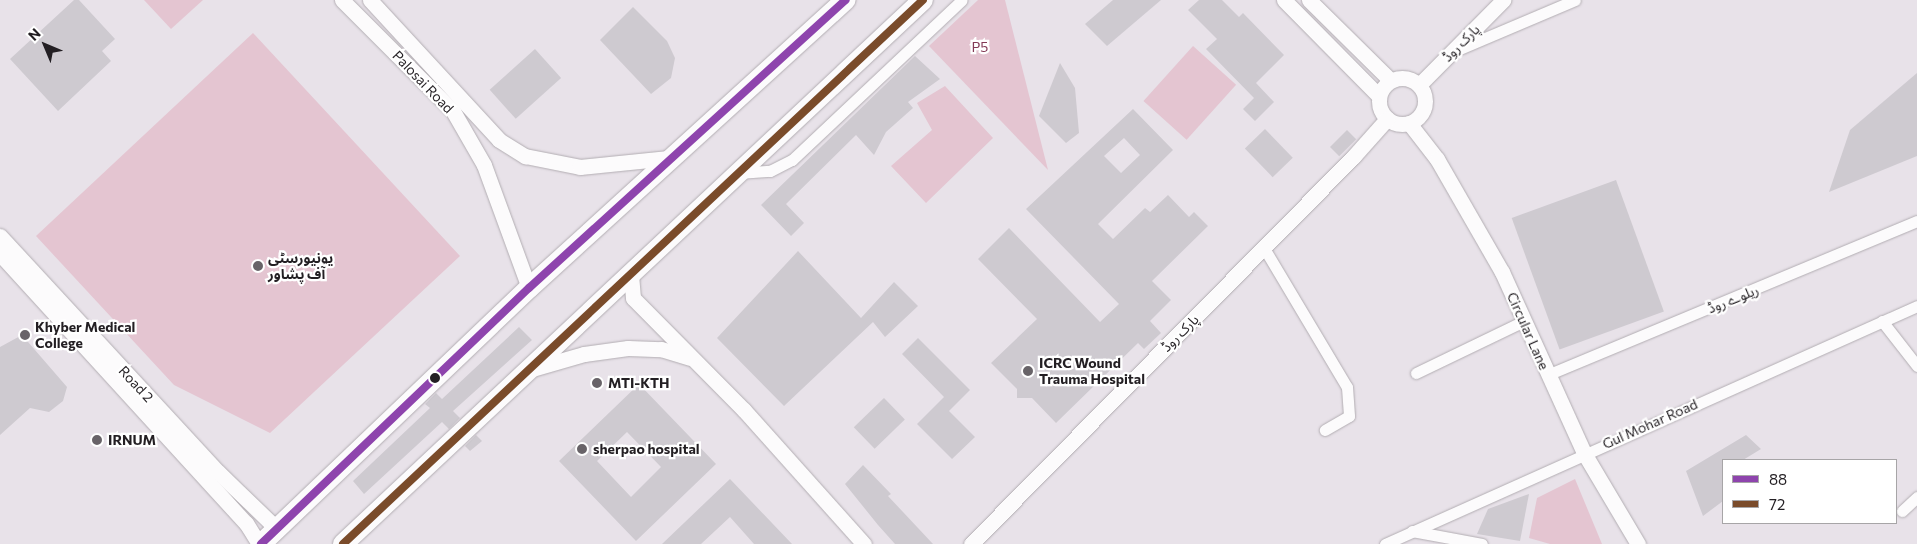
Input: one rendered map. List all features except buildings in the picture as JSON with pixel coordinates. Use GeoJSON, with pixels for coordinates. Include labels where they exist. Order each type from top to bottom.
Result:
{"type":"FeatureCollection","features":[{"type":"Feature","properties":{"kind":"highway"},"geometry":{"type":"LineString","coordinates":[[260,544],[529,288],[669,158],[846,0]]}},
{"type":"Feature","properties":{"kind":"highway"},"geometry":{"type":"LineString","coordinates":[[888,31],[909,0]]}},
{"type":"Feature","properties":{"kind":"highway"},"geometry":{"type":"LineString","coordinates":[[343,544],[532,369],[923,0]]}},
{"type":"Feature","properties":{"kind":"street","name":"Palosai Road"},"geometry":{"type":"LineString","coordinates":[[342,0],[425,71],[453,111],[484,165],[529,288]]}},
{"type":"Feature","properties":{"kind":"street"},"geometry":{"type":"LineString","coordinates":[[370,0],[425,71],[499,140],[525,156],[580,167],[669,158]]}},
{"type":"Feature","properties":{"kind":"street"},"geometry":{"type":"LineString","coordinates":[[738,173],[770,172],[792,160],[962,0]]}},
{"type":"Feature","properties":{"kind":"street"},"geometry":{"type":"LineString","coordinates":[[1284,0],[1379,96]]}},
{"type":"Feature","properties":{"kind":"street"},"geometry":{"type":"LineString","coordinates":[[1309,0],[1390,80]]}},
{"type":"Feature","properties":{"kind":"street","name":"پارک روڈ"},"geometry":{"type":"LineString","coordinates":[[1419,85],[1503,0]]}},
{"type":"Feature","properties":{"kind":"street"},"geometry":{"type":"LineString","coordinates":[[1453,52],[1574,0]]}},
{"type":"Feature","properties":{"kind":"street"},"geometry":{"type":"LineString","coordinates":[[1407,78],[1419,85],[1424,106],[1409,123],[1387,119],[1380,109],[1379,96],[1390,80],[1407,78]]}},
{"type":"Feature","properties":{"kind":"street","name":"پارک روڈ"},"geometry":{"type":"LineString","coordinates":[[971,544],[1264,248],[1387,119]]}},
{"type":"Feature","properties":{"kind":"street","name":"Circular Lane"},"geometry":{"type":"LineString","coordinates":[[1409,123],[1436,159],[1498,264],[1584,453],[1638,544]]}},
{"type":"Feature","properties":{"kind":"street","name":"ریلوے روڈ"},"geometry":{"type":"LineString","coordinates":[[1547,374],[1917,221]]}},
{"type":"Feature","properties":{"kind":"street","name":"Road 2"},"geometry":{"type":"LineString","coordinates":[[0,236],[218,472],[276,528]]}},
{"type":"Feature","properties":{"kind":"street"},"geometry":{"type":"LineString","coordinates":[[1264,248],[1347,387],[1350,416],[1324,430]]}},
{"type":"Feature","properties":{"kind":"street","name":"Road 2"},"geometry":{"type":"LineString","coordinates":[[0,254],[246,523],[260,544]]}},
{"type":"Feature","properties":{"kind":"street"},"geometry":{"type":"LineString","coordinates":[[630,275],[633,298],[694,360],[864,544]]}},
{"type":"Feature","properties":{"kind":"street","name":"Gul Mohar Road"},"geometry":{"type":"LineString","coordinates":[[1385,544],[1584,453],[1917,306]]}},
{"type":"Feature","properties":{"kind":"street"},"geometry":{"type":"LineString","coordinates":[[1416,373],[1524,321]]}},
{"type":"Feature","properties":{"kind":"street"},"geometry":{"type":"LineString","coordinates":[[1882,321],[1917,366]]}},
{"type":"Feature","properties":{"kind":"street"},"geometry":{"type":"LineString","coordinates":[[532,369],[584,354],[628,348],[661,349],[694,360]]}},
{"type":"Feature","properties":{"kind":"street"},"geometry":{"type":"LineString","coordinates":[[1902,512],[1917,497]]}},
{"type":"Feature","properties":{"kind":"street"},"geometry":{"type":"LineString","coordinates":[[1411,531],[1482,544]]}},
{"type":"Feature","properties":{"kind":"green space"},"geometry":{"type":"Polygon","coordinates":[[[144,0],[203,0],[171,29],[144,0]]]}},
{"type":"Feature","properties":{"kind":"green space","name":"P5"},"geometry":{"type":"Polygon","coordinates":[[[978,0],[1005,0],[1048,170],[929,46],[978,0]]]}},
{"type":"Feature","properties":{"kind":"green space"},"geometry":{"type":"Polygon","coordinates":[[[253,33],[460,256],[270,433],[174,385],[36,236],[253,33]]]}},
{"type":"Feature","properties":{"kind":"green space"},"geometry":{"type":"Polygon","coordinates":[[[1193,46],[1236,85],[1187,140],[1143,101],[1193,46]]]}},
{"type":"Feature","properties":{"kind":"green space"},"geometry":{"type":"Polygon","coordinates":[[[945,86],[993,138],[926,203],[891,166],[932,130],[917,103],[945,86]]]}},
{"type":"Feature","properties":{"kind":"green space"},"geometry":{"type":"Polygon","coordinates":[[[1575,479],[1602,544],[1550,544],[1529,538],[1537,498],[1575,479]]]}},
{"type":"Feature","properties":{"kind":"transit line","name":"88"},"geometry":{"type":"LineString","coordinates":[[261,544],[529,288],[846,0]]}},
{"type":"Feature","properties":{"kind":"transit line","name":"72"},"geometry":{"type":"LineString","coordinates":[[343,544],[923,0]]}},
{"type":"Feature","properties":{"kind":"place","name":"یونیورسٹی آف پشاور"},"geometry":{"type":"Point","coordinates":[258,266]}},
{"type":"Feature","properties":{"kind":"place","name":"Khyber Medical College"},"geometry":{"type":"Point","coordinates":[25,335]}},
{"type":"Feature","properties":{"kind":"place","name":"ICRC Wound Trauma Hospital"},"geometry":{"type":"Point","coordinates":[1028,371]}},
{"type":"Feature","properties":{"kind":"place","name":"MTI-KTH"},"geometry":{"type":"Point","coordinates":[597,383]}},
{"type":"Feature","properties":{"kind":"place","name":"IRNUM"},"geometry":{"type":"Point","coordinates":[97,440]}},
{"type":"Feature","properties":{"kind":"place","name":"sherpao hospital"},"geometry":{"type":"Point","coordinates":[582,449]}}]}
